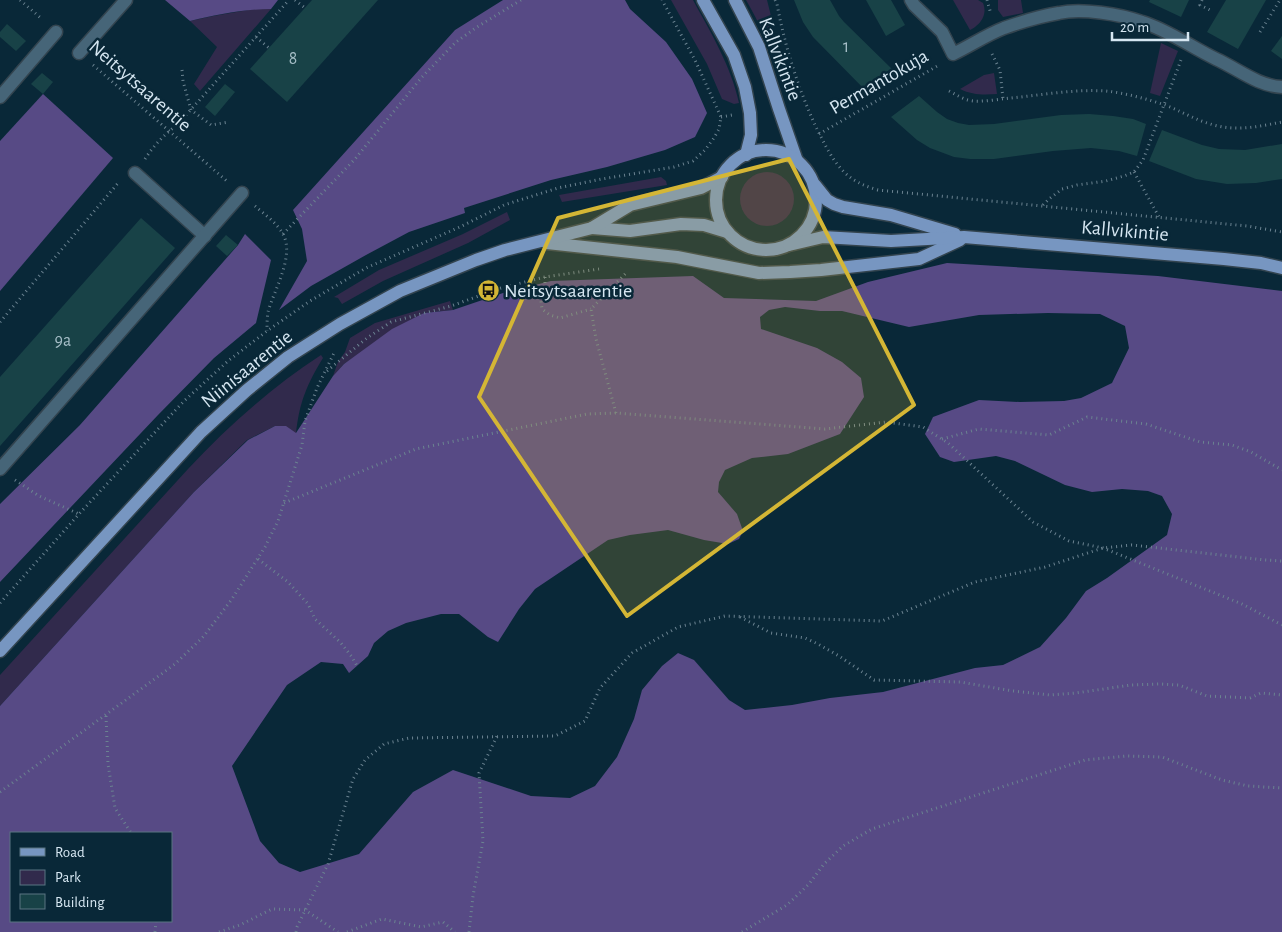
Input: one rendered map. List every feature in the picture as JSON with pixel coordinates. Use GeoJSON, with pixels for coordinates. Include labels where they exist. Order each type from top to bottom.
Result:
{"type":"FeatureCollection","features":[{"type":"Feature","properties":{"kind":"main road","name":"Kallvikintie"},"geometry":{"type":"LineString","coordinates":[[703,0],[734,55],[745,87],[750,113],[751,135],[746,155]]}},
{"type":"Feature","properties":{"kind":"main road","name":"Kallvikintie"},"geometry":{"type":"LineString","coordinates":[[735,0],[759,47],[778,109],[797,161]]}},
{"type":"Feature","properties":{"kind":"main road"},"geometry":{"type":"LineString","coordinates":[[772,150],[786,154],[797,161],[807,171],[814,184],[815,212],[810,225],[801,237],[789,245],[773,250],[756,250],[740,243],[727,232],[719,219],[716,205],[717,190],[722,177],[732,164],[746,155],[759,151],[772,150]]}},
{"type":"Feature","properties":{"kind":"main road","name":"Niinisaarentie"},"geometry":{"type":"LineString","coordinates":[[592,228],[630,205],[701,188],[722,177]]}},
{"type":"Feature","properties":{"kind":"main road","name":"Kallvikintie"},"geometry":{"type":"LineString","coordinates":[[814,184],[827,200],[842,207],[891,215],[964,237]]}},
{"type":"Feature","properties":{"kind":"main road","name":"Niinisaarentie"},"geometry":{"type":"LineString","coordinates":[[0,651],[208,425],[288,357],[340,324],[400,291],[476,260],[537,241],[592,228],[630,231],[681,224],[704,225],[727,232]]}},
{"type":"Feature","properties":{"kind":"main road","name":"Kallvikintie"},"geometry":{"type":"LineString","coordinates":[[789,245],[823,237],[891,241],[964,237],[1224,259],[1261,263],[1282,268]]}},
{"type":"Feature","properties":{"kind":"main road"},"geometry":{"type":"LineString","coordinates":[[537,241],[677,257],[759,272],[790,272],[920,259],[964,237]]}},
{"type":"Feature","properties":{"kind":"street"},"geometry":{"type":"LineString","coordinates":[[79,53],[126,0]]}},
{"type":"Feature","properties":{"kind":"street"},"geometry":{"type":"LineString","coordinates":[[911,0],[942,32],[953,54],[1004,28],[1060,12],[1101,13],[1121,16],[1163,30],[1261,83],[1282,87]]}},
{"type":"Feature","properties":{"kind":"street"},"geometry":{"type":"LineString","coordinates":[[0,97],[56,32]]}},
{"type":"Feature","properties":{"kind":"street"},"geometry":{"type":"LineString","coordinates":[[134,174],[204,236]]}},
{"type":"Feature","properties":{"kind":"street"},"geometry":{"type":"LineString","coordinates":[[4,472],[204,236],[242,194]]}},
{"type":"Feature","properties":{"kind":"path"},"geometry":{"type":"LineString","coordinates":[[20,0],[56,32]]}},
{"type":"Feature","properties":{"kind":"path"},"geometry":{"type":"LineString","coordinates":[[0,322],[123,177],[134,174],[153,148],[191,110],[288,0]]}},
{"type":"Feature","properties":{"kind":"path"},"geometry":{"type":"LineString","coordinates":[[296,0],[305,8]]}},
{"type":"Feature","properties":{"kind":"path"},"geometry":{"type":"LineString","coordinates":[[267,331],[268,314],[284,267],[287,248],[283,234],[355,159],[422,78],[456,42],[521,0]]}},
{"type":"Feature","properties":{"kind":"path"},"geometry":{"type":"LineString","coordinates":[[662,0],[695,60],[721,117]]}},
{"type":"Feature","properties":{"kind":"path"},"geometry":{"type":"LineString","coordinates":[[775,0],[786,48],[804,100],[819,134],[837,165],[853,180],[865,186],[878,190],[1248,226],[1282,232]]}},
{"type":"Feature","properties":{"kind":"path"},"geometry":{"type":"LineString","coordinates":[[1202,0],[1200,5],[1210,10]]}},
{"type":"Feature","properties":{"kind":"path"},"geometry":{"type":"LineString","coordinates":[[1260,32],[1280,0]]}},
{"type":"Feature","properties":{"kind":"path"},"geometry":{"type":"LineString","coordinates":[[256,37],[269,48]]}},
{"type":"Feature","properties":{"kind":"path"},"geometry":{"type":"LineString","coordinates":[[984,38],[1000,70],[1002,99]]}},
{"type":"Feature","properties":{"kind":"path"},"geometry":{"type":"LineString","coordinates":[[1042,206],[1062,189],[1106,181],[1134,172],[1143,160],[1188,43]]}},
{"type":"Feature","properties":{"kind":"path","name":"Neitsytsaarentie"},"geometry":{"type":"LineString","coordinates":[[79,53],[242,194],[275,224],[283,234]]}},
{"type":"Feature","properties":{"kind":"path","name":"Permantokuja"},"geometry":{"type":"LineString","coordinates":[[819,134],[936,67],[953,54]]}},
{"type":"Feature","properties":{"kind":"path"},"geometry":{"type":"LineString","coordinates":[[182,70],[191,110],[211,126],[229,122]]}},
{"type":"Feature","properties":{"kind":"path"},"geometry":{"type":"LineString","coordinates":[[949,91],[962,98],[974,101],[1068,92],[1106,91],[1121,93],[1164,105],[1206,123],[1220,126],[1254,128],[1282,122]]}},
{"type":"Feature","properties":{"kind":"path"},"geometry":{"type":"LineString","coordinates":[[1134,172],[1159,217]]}},
{"type":"Feature","properties":{"kind":"path"},"geometry":{"type":"LineString","coordinates":[[326,371],[367,338],[391,322],[451,306],[501,288],[545,277],[602,269]]}},
{"type":"Feature","properties":{"kind":"path"},"geometry":{"type":"LineString","coordinates":[[545,277],[545,289],[541,301],[542,309],[550,316],[560,318],[591,309],[626,272],[632,270]]}},
{"type":"Feature","properties":{"kind":"path"},"geometry":{"type":"LineString","coordinates":[[591,309],[596,339],[616,414]]}},
{"type":"Feature","properties":{"kind":"path"},"geometry":{"type":"LineString","coordinates":[[0,792],[174,664],[204,636],[232,600],[278,521],[302,446],[305,421],[317,388],[337,348],[340,324]]}},
{"type":"Feature","properties":{"kind":"path"},"geometry":{"type":"LineString","coordinates":[[284,503],[416,450],[586,414],[616,414],[825,429],[886,422],[923,427],[942,439],[1033,522],[1069,541],[1103,548],[1242,604],[1282,625]]}},
{"type":"Feature","properties":{"kind":"path"},"geometry":{"type":"LineString","coordinates":[[942,439],[979,429],[1050,435],[1087,417],[1146,424],[1200,442],[1232,445],[1251,452],[1282,470]]}},
{"type":"Feature","properties":{"kind":"path"},"geometry":{"type":"LineString","coordinates":[[4,472],[39,496],[79,514]]}},
{"type":"Feature","properties":{"kind":"path"},"geometry":{"type":"LineString","coordinates":[[296,932],[328,864],[353,779],[365,760],[384,744],[409,738],[555,736],[585,720],[600,688],[632,653],[678,627],[724,616],[882,621],[975,582],[1045,566],[1103,548],[1132,545],[1265,560],[1282,560]]}},
{"type":"Feature","properties":{"kind":"path"},"geometry":{"type":"LineString","coordinates":[[258,558],[288,582],[308,604],[314,619],[341,643],[357,666]]}},
{"type":"Feature","properties":{"kind":"path"},"geometry":{"type":"LineString","coordinates":[[738,616],[771,633],[805,638],[818,644],[874,680],[960,682],[1050,695],[1131,685],[1160,684],[1178,685],[1207,696],[1250,698],[1261,693],[1282,695]]}},
{"type":"Feature","properties":{"kind":"path"},"geometry":{"type":"LineString","coordinates":[[106,715],[108,764],[115,808],[130,832]]}},
{"type":"Feature","properties":{"kind":"path"},"geometry":{"type":"LineString","coordinates":[[469,932],[483,840],[479,773],[497,736]]}},
{"type":"Feature","properties":{"kind":"path"},"geometry":{"type":"LineString","coordinates":[[742,932],[787,905],[843,846],[872,830],[1085,760],[1126,756],[1162,757],[1222,780],[1248,786],[1282,788]]}},
{"type":"Feature","properties":{"kind":"path"},"geometry":{"type":"LineString","coordinates":[[219,932],[272,909],[305,910],[338,932]]}},
{"type":"Feature","properties":{"kind":"path"},"geometry":{"type":"LineString","coordinates":[[347,932],[382,919],[421,927],[442,922],[455,932]]}},
{"type":"Feature","properties":{"kind":"highlighted area"},"geometry":{"type":"Polygon","coordinates":[[[789,159],[914,405],[627,616],[479,397],[558,218],[789,159]]]}},
{"type":"Feature","properties":{"kind":"green space"},"geometry":{"type":"Polygon","coordinates":[[[671,0],[693,0],[726,63],[739,103],[734,104],[722,99],[707,64],[671,0]]]}},
{"type":"Feature","properties":{"kind":"green space"},"geometry":{"type":"Polygon","coordinates":[[[746,0],[767,0],[775,38],[787,73],[788,90],[785,91],[768,44],[746,0]]]}},
{"type":"Feature","properties":{"kind":"green space"},"geometry":{"type":"Polygon","coordinates":[[[953,0],[978,0],[983,3],[984,15],[980,22],[970,30],[953,0]]]}},
{"type":"Feature","properties":{"kind":"green space"},"geometry":{"type":"Polygon","coordinates":[[[998,0],[1021,0],[1023,13],[1003,17],[998,10],[998,0]]]}},
{"type":"Feature","properties":{"kind":"green space"},"geometry":{"type":"Polygon","coordinates":[[[254,9],[271,9],[200,91],[194,84],[217,47],[190,21],[254,9]]]}},
{"type":"Feature","properties":{"kind":"green space"},"geometry":{"type":"Polygon","coordinates":[[[1161,43],[1178,51],[1160,96],[1150,93],[1161,43]]]}},
{"type":"Feature","properties":{"kind":"green space"},"geometry":{"type":"Polygon","coordinates":[[[994,73],[997,94],[978,94],[960,89],[984,75],[994,73]]]}},
{"type":"Feature","properties":{"kind":"green space"},"geometry":{"type":"Polygon","coordinates":[[[767,172],[777,174],[786,180],[792,189],[794,199],[792,209],[786,218],[777,224],[767,226],[757,224],[748,218],[742,209],[740,199],[742,189],[748,180],[757,174],[767,172]]]}},
{"type":"Feature","properties":{"kind":"green space"},"geometry":{"type":"Polygon","coordinates":[[[661,177],[666,181],[667,185],[562,202],[559,195],[661,177]]]}},
{"type":"Feature","properties":{"kind":"green space"},"geometry":{"type":"Polygon","coordinates":[[[507,212],[510,220],[468,243],[383,281],[342,304],[338,298],[334,297],[379,270],[463,234],[507,212]]]}},
{"type":"Feature","properties":{"kind":"green space"},"geometry":{"type":"Polygon","coordinates":[[[450,301],[453,310],[424,313],[344,364],[333,376],[350,338],[375,323],[450,301]]]}},
{"type":"Feature","properties":{"kind":"green space"},"geometry":{"type":"Polygon","coordinates":[[[321,355],[323,358],[312,376],[302,403],[296,434],[275,426],[247,440],[194,492],[0,706],[0,675],[188,469],[251,408],[285,380],[321,355]]]}},
{"type":"Feature","properties":{"kind":"shaded area"},"geometry":{"type":"Polygon","coordinates":[[[165,0],[278,0],[271,9],[240,11],[190,21],[165,0]]]}},
{"type":"Feature","properties":{"kind":"shaded area"},"geometry":{"type":"Polygon","coordinates":[[[503,0],[625,0],[630,9],[666,42],[692,79],[707,113],[695,137],[665,150],[607,167],[551,180],[464,208],[465,213],[409,232],[366,255],[311,286],[279,310],[307,261],[302,229],[293,210],[455,30],[503,0]]]}},
{"type":"Feature","properties":{"kind":"shaded area"},"geometry":{"type":"Polygon","coordinates":[[[43,94],[113,158],[0,291],[0,141],[43,94]]]}},
{"type":"Feature","properties":{"kind":"shaded area"},"geometry":{"type":"Polygon","coordinates":[[[245,234],[271,260],[256,323],[214,358],[0,582],[0,504],[80,425],[238,245],[245,234]]]}},
{"type":"Feature","properties":{"kind":"shaded area"},"geometry":{"type":"Polygon","coordinates":[[[947,263],[1158,276],[1282,291],[1282,932],[0,932],[0,706],[194,492],[248,440],[275,426],[286,426],[296,433],[333,376],[344,364],[392,329],[424,313],[453,310],[503,293],[551,281],[693,276],[724,298],[816,301],[868,282],[947,263]],[[785,307],[769,310],[760,317],[761,329],[817,348],[842,362],[861,378],[864,397],[840,434],[788,454],[752,458],[725,470],[719,482],[718,492],[737,514],[743,531],[739,539],[728,544],[704,540],[668,530],[608,540],[535,589],[519,609],[498,642],[488,637],[459,614],[441,614],[406,623],[388,631],[374,643],[368,656],[349,673],[343,664],[321,662],[287,685],[232,766],[260,841],[279,863],[300,872],[359,854],[413,792],[453,770],[531,796],[570,798],[595,786],[617,757],[634,719],[642,690],[662,666],[678,653],[694,660],[729,700],[745,710],[883,692],[975,668],[1003,665],[1040,647],[1066,618],[1086,591],[1167,535],[1172,514],[1162,496],[1148,491],[1122,489],[1092,492],[1065,485],[1015,461],[996,456],[954,462],[940,457],[925,434],[933,417],[979,400],[1020,402],[1064,401],[1081,398],[1112,383],[1129,348],[1125,326],[1100,314],[1048,313],[979,315],[909,327],[842,311],[820,311],[785,307]]]}},
{"type":"Feature","properties":{"kind":"building"},"geometry":{"type":"Polygon","coordinates":[[[312,0],[378,0],[287,102],[250,69],[312,0]]]}},
{"type":"Feature","properties":{"kind":"building"},"geometry":{"type":"Polygon","coordinates":[[[794,0],[830,0],[844,22],[894,71],[870,95],[813,37],[803,22],[794,0]]]}},
{"type":"Feature","properties":{"kind":"building"},"geometry":{"type":"Polygon","coordinates":[[[866,0],[891,0],[905,25],[886,36],[866,0]]]}},
{"type":"Feature","properties":{"kind":"building"},"geometry":{"type":"Polygon","coordinates":[[[1150,0],[1189,0],[1181,17],[1149,2],[1150,0]]]}},
{"type":"Feature","properties":{"kind":"building"},"geometry":{"type":"Polygon","coordinates":[[[1226,0],[1266,0],[1238,49],[1207,32],[1226,0]]]}},
{"type":"Feature","properties":{"kind":"building"},"geometry":{"type":"Polygon","coordinates":[[[7,24],[26,41],[16,51],[0,37],[0,32],[7,24]]]}},
{"type":"Feature","properties":{"kind":"building"},"geometry":{"type":"Polygon","coordinates":[[[1282,36],[1282,59],[1271,51],[1282,36]]]}},
{"type":"Feature","properties":{"kind":"building"},"geometry":{"type":"Polygon","coordinates":[[[42,73],[53,82],[43,94],[31,84],[42,73]]]}},
{"type":"Feature","properties":{"kind":"building"},"geometry":{"type":"Polygon","coordinates":[[[225,84],[235,92],[215,116],[205,107],[225,84]]]}},
{"type":"Feature","properties":{"kind":"building"},"geometry":{"type":"Polygon","coordinates":[[[919,96],[947,119],[969,125],[994,124],[1061,115],[1089,114],[1133,119],[1146,124],[1137,156],[1119,151],[1091,148],[994,159],[970,159],[954,157],[930,148],[917,140],[891,117],[919,96]]]}},
{"type":"Feature","properties":{"kind":"building"},"geometry":{"type":"Polygon","coordinates":[[[1162,130],[1202,145],[1219,149],[1245,150],[1282,144],[1282,179],[1256,183],[1227,184],[1196,179],[1149,161],[1162,130]]]}},
{"type":"Feature","properties":{"kind":"building"},"geometry":{"type":"Polygon","coordinates":[[[141,218],[175,248],[0,446],[0,377],[141,218]]]}},
{"type":"Feature","properties":{"kind":"building"},"geometry":{"type":"Polygon","coordinates":[[[226,235],[238,245],[227,256],[216,246],[226,235]]]}},
{"type":"Feature","properties":{"kind":"place","name":"Neitsytsaarentie"},"geometry":{"type":"Point","coordinates":[488,291]}}]}
